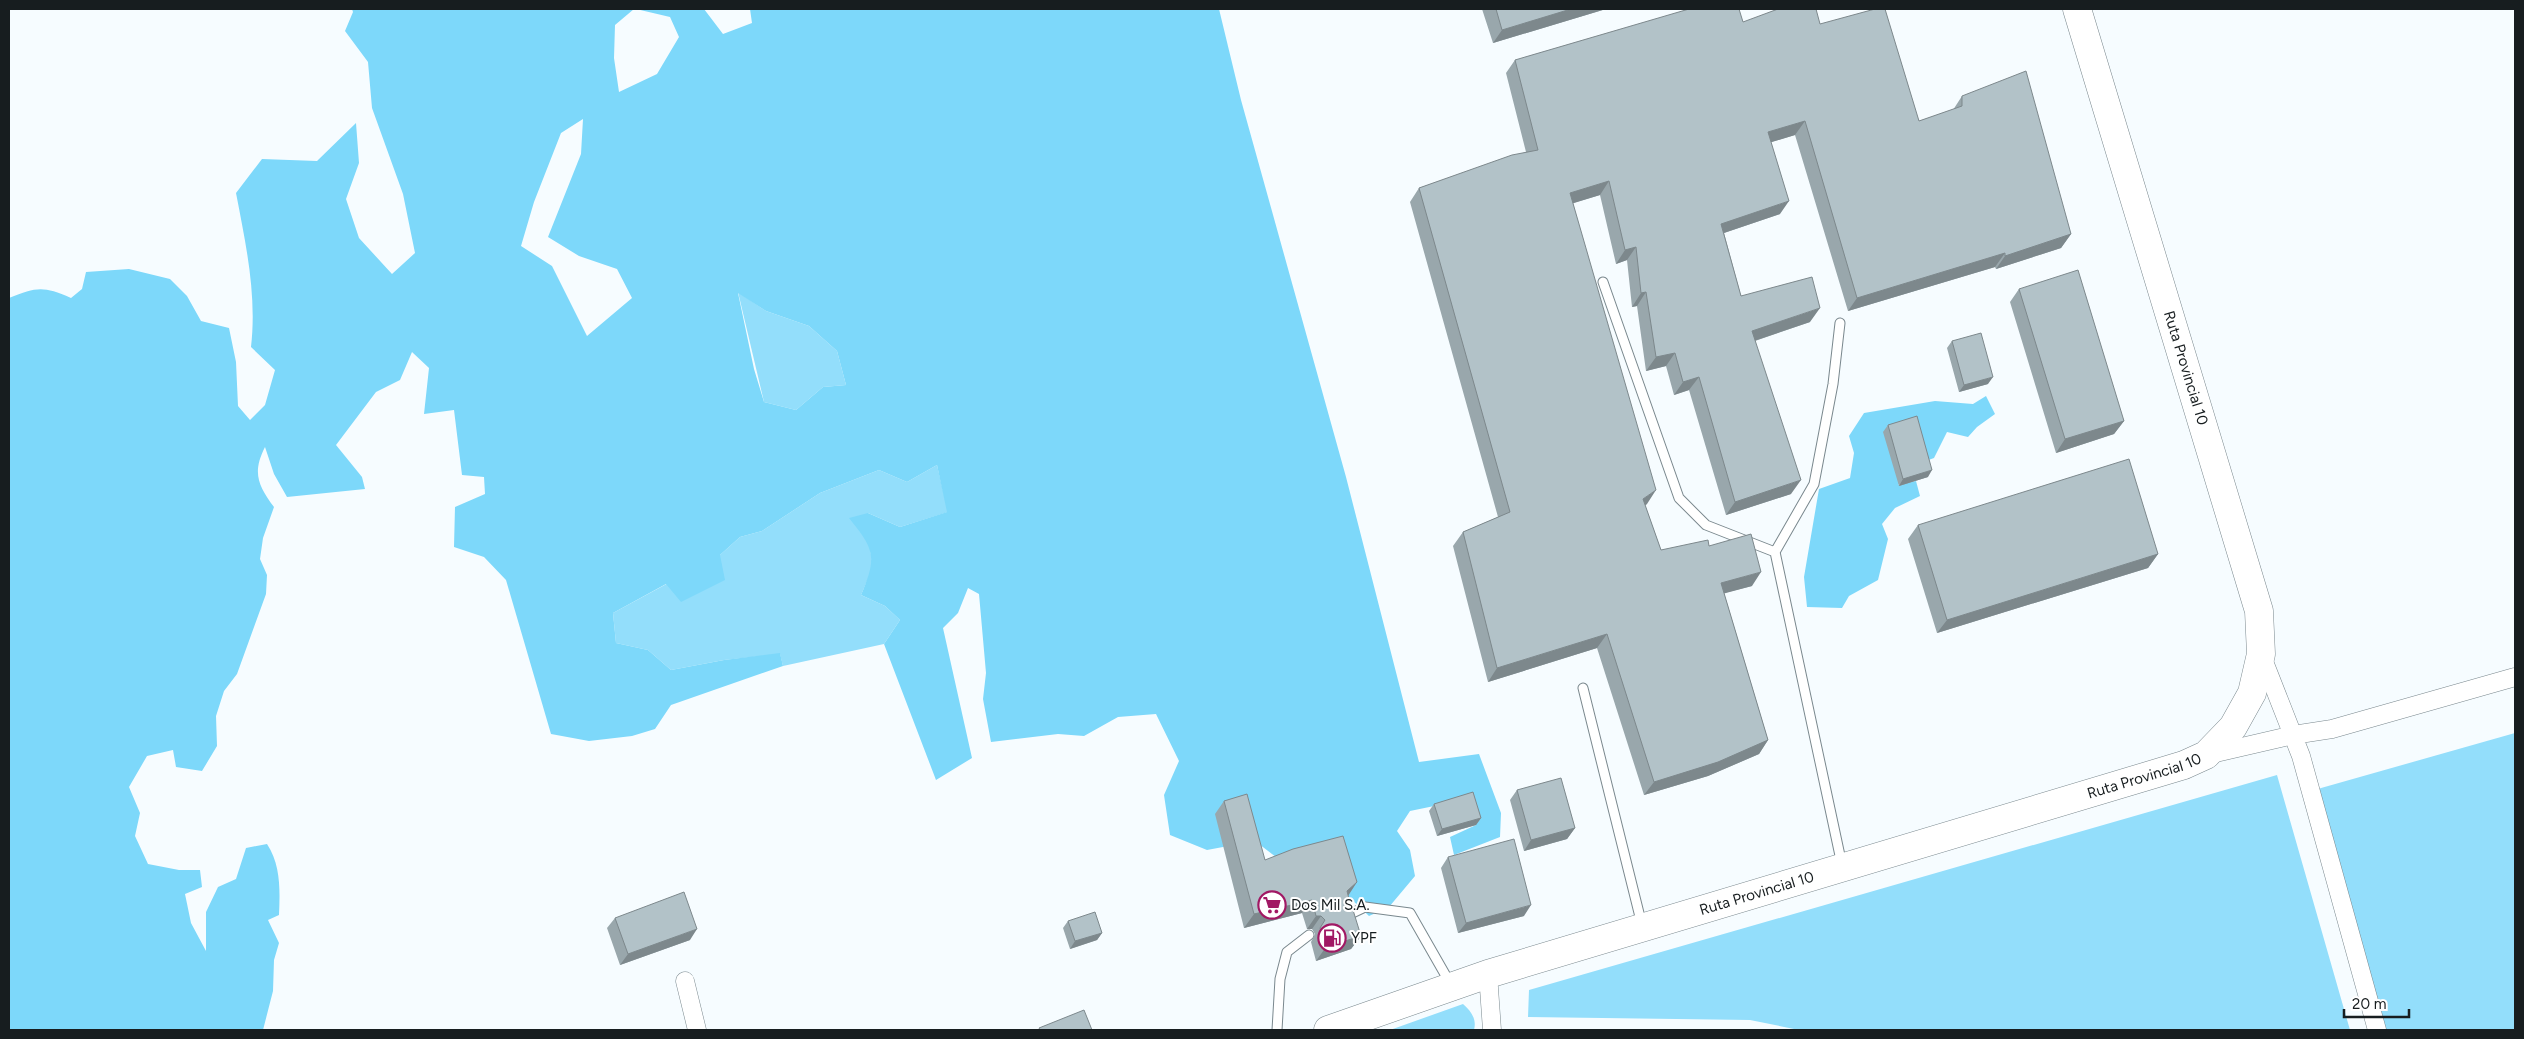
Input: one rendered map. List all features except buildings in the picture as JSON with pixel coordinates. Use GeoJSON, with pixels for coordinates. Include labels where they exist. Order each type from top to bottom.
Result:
{"type":"FeatureCollection","features":[{"type":"Feature","properties":{"kind":"main road","name":"Ruta Provincial 10"},"geometry":{"type":"LineString","coordinates":[[1328,1030],[1488,974],[2184,765],[2206,755],[2233,727],[2252,693],[2262,654],[2259,611],[2077,9]]}},
{"type":"Feature","properties":{"kind":"street"},"geometry":{"type":"LineString","coordinates":[[2262,654],[2301,756],[2377,1030]]}},
{"type":"Feature","properties":{"kind":"street"},"geometry":{"type":"LineString","coordinates":[[2206,755],[2292,734],[2332,730],[2515,677]]}},
{"type":"Feature","properties":{"kind":"street"},"geometry":{"type":"LineString","coordinates":[[1488,974],[1492,1030]]}},
{"type":"Feature","properties":{"kind":"street"},"geometry":{"type":"LineString","coordinates":[[685,982],[697,1030]]}},
{"type":"Feature","properties":{"kind":"lane"},"geometry":{"type":"LineString","coordinates":[[1603,282],[1679,498],[1706,526],[1775,552]]}},
{"type":"Feature","properties":{"kind":"lane"},"geometry":{"type":"LineString","coordinates":[[1840,324],[1833,384],[1814,484],[1775,552],[1843,867]]}},
{"type":"Feature","properties":{"kind":"lane"},"geometry":{"type":"LineString","coordinates":[[1583,688],[1642,928]]}},
{"type":"Feature","properties":{"kind":"lane"},"geometry":{"type":"LineString","coordinates":[[1342,918],[1365,907],[1410,913],[1452,986]]}},
{"type":"Feature","properties":{"kind":"lane"},"geometry":{"type":"LineString","coordinates":[[1277,1030],[1280,979],[1287,952],[1309,935]]}},
{"type":"Feature","properties":{"kind":"shaded area"},"geometry":{"type":"Polygon","coordinates":[[[352,9],[634,9],[615,25],[614,58],[619,92],[657,74],[679,37],[670,17],[636,9],[704,9],[723,34],[752,23],[750,9],[1219,9],[1241,100],[1346,477],[1419,762],[1479,754],[1501,813],[1500,837],[1454,855],[1450,837],[1476,825],[1468,799],[1410,811],[1397,831],[1410,850],[1415,876],[1389,907],[1369,916],[1348,896],[1284,863],[1255,841],[1207,850],[1170,835],[1164,795],[1179,761],[1156,714],[1118,717],[1084,736],[1058,734],[991,742],[983,699],[986,673],[979,594],[968,588],[958,613],[943,628],[972,758],[936,780],[884,644],[900,620],[885,606],[861,595],[870,571],[871,554],[864,538],[849,518],[868,513],[900,527],[947,512],[937,465],[907,482],[879,470],[820,493],[762,531],[740,537],[720,555],[725,580],[681,602],[666,584],[613,613],[616,643],[648,650],[671,670],[724,660],[780,653],[783,666],[671,705],[655,729],[632,736],[589,741],[551,734],[506,580],[484,557],[454,547],[455,507],[485,494],[484,477],[462,475],[454,410],[424,414],[429,368],[412,352],[400,380],[376,392],[336,445],[362,477],[365,489],[287,497],[274,474],[265,447],[258,472],[264,492],[274,507],[263,538],[260,559],[267,575],[266,594],[237,674],[224,691],[216,716],[217,746],[202,771],[176,767],[173,750],[147,756],[129,787],[140,813],[135,836],[148,864],[179,870],[200,870],[202,887],[185,894],[191,923],[206,951],[206,912],[218,887],[236,879],[246,848],[267,844],[272,852],[279,878],[279,915],[268,920],[279,943],[274,960],[273,991],[263,1030],[9,1030],[9,298],[40,289],[53,291],[71,298],[82,289],[86,272],[129,269],[170,279],[187,296],[201,321],[229,328],[236,362],[238,406],[250,420],[265,405],[275,370],[251,347],[252,289],[236,193],[262,159],[317,161],[356,123],[359,163],[346,199],[359,238],[392,274],[415,253],[403,194],[372,108],[368,62],[345,31],[353,12],[352,9]],[[583,119],[561,133],[534,202],[521,246],[552,266],[587,336],[632,298],[617,269],[579,256],[548,237],[581,154],[583,119]],[[738,293],[754,369],[764,402],[796,410],[823,387],[846,385],[837,351],[809,326],[766,311],[738,293]]]}},
{"type":"Feature","properties":{"kind":"shaded area"},"geometry":{"type":"Polygon","coordinates":[[[738,292],[766,311],[809,326],[837,351],[846,385],[823,387],[796,410],[764,402],[738,292]]]}},
{"type":"Feature","properties":{"kind":"shaded area"},"geometry":{"type":"Polygon","coordinates":[[[1986,396],[1995,414],[1977,427],[1968,437],[1947,432],[1934,458],[1923,462],[1898,485],[1916,481],[1920,496],[1895,508],[1882,524],[1888,539],[1878,580],[1849,596],[1842,608],[1807,607],[1804,577],[1819,489],[1850,478],[1854,453],[1849,436],[1864,413],[1935,401],[1973,404],[1986,396]]]}},
{"type":"Feature","properties":{"kind":"shaded area"},"geometry":{"type":"Polygon","coordinates":[[[937,465],[948,512],[900,527],[868,513],[869,542],[873,567],[861,595],[885,606],[900,620],[884,644],[783,666],[780,654],[724,660],[671,670],[648,650],[616,643],[613,613],[720,555],[740,537],[762,531],[820,493],[879,470],[907,482],[937,465]]]}},
{"type":"Feature","properties":{"kind":"shaded area"},"geometry":{"type":"Polygon","coordinates":[[[2515,733],[2515,1030],[2376,1030],[2307,792],[2515,733]]]}},
{"type":"Feature","properties":{"kind":"shaded area"},"geometry":{"type":"Polygon","coordinates":[[[2277,775],[2350,1030],[1799,1030],[1750,1020],[1528,1017],[1529,990],[2277,775]]]}},
{"type":"Feature","properties":{"kind":"shaded area"},"geometry":{"type":"Polygon","coordinates":[[[1463,1004],[1473,1016],[1475,1022],[1474,1030],[1390,1030],[1463,1004]]]}},
{"type":"Feature","properties":{"kind":"place","name":"Dos Mil S.A."},"geometry":{"type":"Point","coordinates":[1272,905]}},
{"type":"Feature","properties":{"kind":"place","name":"YPF"},"geometry":{"type":"Point","coordinates":[1332,938]}}]}
